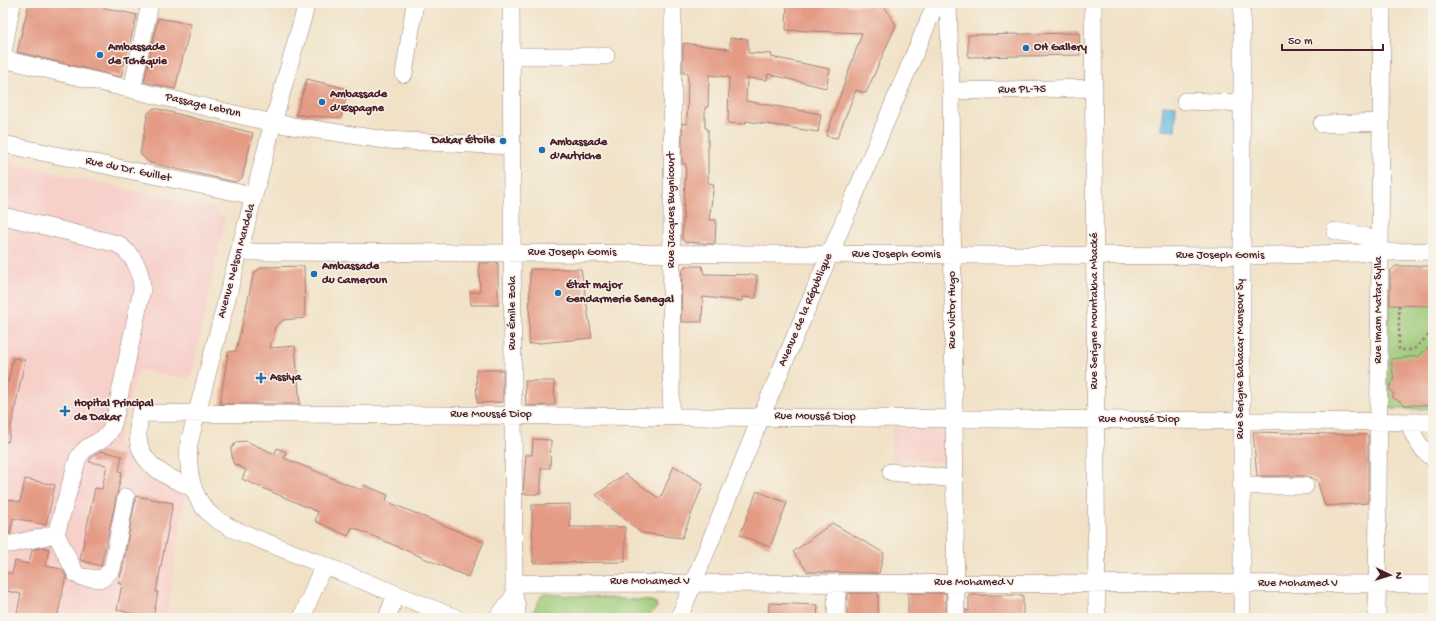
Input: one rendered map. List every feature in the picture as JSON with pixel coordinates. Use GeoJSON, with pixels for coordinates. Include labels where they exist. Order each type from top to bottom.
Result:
{"type":"FeatureCollection","features":[{"type":"Feature","properties":{"kind":"street"},"geometry":{"type":"LineString","coordinates":[[3,53],[12,3]]}},
{"type":"Feature","properties":{"kind":"street"},"geometry":{"type":"LineString","coordinates":[[132,90],[150,3]]}},
{"type":"Feature","properties":{"kind":"street","name":"Avenue Nelson Mandela"},"geometry":{"type":"LineString","coordinates":[[307,3],[273,123],[189,443],[187,467],[193,488],[201,503],[211,516],[233,529],[324,566]]}},
{"type":"Feature","properties":{"kind":"street"},"geometry":{"type":"LineString","coordinates":[[404,74],[415,3]]}},
{"type":"Feature","properties":{"kind":"street","name":"Rue Émile Zola"},"geometry":{"type":"LineString","coordinates":[[511,3],[514,589],[517,607],[516,618]]}},
{"type":"Feature","properties":{"kind":"street","name":"Rue Jacques Bugnicourt"},"geometry":{"type":"LineString","coordinates":[[671,416],[673,3]]}},
{"type":"Feature","properties":{"kind":"street","name":"Avenue de la République"},"geometry":{"type":"LineString","coordinates":[[679,618],[761,417],[936,3]]}},
{"type":"Feature","properties":{"kind":"street","name":"Rue Victor Hugo"},"geometry":{"type":"LineString","coordinates":[[948,3],[951,90],[956,618]]}},
{"type":"Feature","properties":{"kind":"street","name":"Rue Serigne Mountakha Mbacké"},"geometry":{"type":"LineString","coordinates":[[1093,3],[1097,618]]}},
{"type":"Feature","properties":{"kind":"street","name":"Rue Serigne Babacar Mansour Sy"},"geometry":{"type":"LineString","coordinates":[[1242,3],[1242,618]]}},
{"type":"Feature","properties":{"kind":"street","name":"Rue Imam Matar Sylla"},"geometry":{"type":"LineString","coordinates":[[1377,618],[1382,3]]}},
{"type":"Feature","properties":{"kind":"street"},"geometry":{"type":"LineString","coordinates":[[511,56],[606,56]]}},
{"type":"Feature","properties":{"kind":"street","name":"Passage Lebrun"},"geometry":{"type":"LineString","coordinates":[[3,59],[273,123],[386,140],[512,146]]}},
{"type":"Feature","properties":{"kind":"street","name":"Rue PL-75"},"geometry":{"type":"LineString","coordinates":[[951,90],[1094,88]]}},
{"type":"Feature","properties":{"kind":"street"},"geometry":{"type":"LineString","coordinates":[[1185,101],[1242,103]]}},
{"type":"Feature","properties":{"kind":"street"},"geometry":{"type":"LineString","coordinates":[[1322,124],[1381,122]]}},
{"type":"Feature","properties":{"kind":"street","name":"Rue du Dr. Guillet"},"geometry":{"type":"LineString","coordinates":[[3,144],[254,196]]}},
{"type":"Feature","properties":{"kind":"street"},"geometry":{"type":"LineString","coordinates":[[3,216],[118,244],[128,251],[136,262],[141,276],[142,289],[116,412],[108,434],[83,450],[78,458],[56,534],[76,574],[81,577],[102,579],[112,569],[126,497]]}},
{"type":"Feature","properties":{"kind":"street"},"geometry":{"type":"LineString","coordinates":[[1335,231],[1364,236],[1380,248]]}},
{"type":"Feature","properties":{"kind":"street","name":"Rue Joseph Gomis"},"geometry":{"type":"LineString","coordinates":[[239,252],[829,256],[1241,256],[1380,248],[1433,251]]}},
{"type":"Feature","properties":{"kind":"street","name":"Rue Moussé Diop"},"geometry":{"type":"LineString","coordinates":[[116,412],[1433,422]]}},
{"type":"Feature","properties":{"kind":"street"},"geometry":{"type":"LineString","coordinates":[[140,413],[138,436],[142,451],[150,464],[168,479],[193,488]]}},
{"type":"Feature","properties":{"kind":"street"},"geometry":{"type":"LineString","coordinates":[[1409,422],[1413,435],[1428,455],[1433,458]]}},
{"type":"Feature","properties":{"kind":"street"},"geometry":{"type":"LineString","coordinates":[[891,472],[955,479]]}},
{"type":"Feature","properties":{"kind":"street"},"geometry":{"type":"LineString","coordinates":[[1242,486],[1305,486]]}},
{"type":"Feature","properties":{"kind":"street"},"geometry":{"type":"LineString","coordinates":[[3,544],[12,544],[56,534]]}},
{"type":"Feature","properties":{"kind":"street"},"geometry":{"type":"LineString","coordinates":[[302,618],[324,566],[456,618]]}},
{"type":"Feature","properties":{"kind":"street","name":"Rue Mohamed V"},"geometry":{"type":"LineString","coordinates":[[514,589],[694,582],[1433,584]]}},
{"type":"Feature","properties":{"kind":"street"},"geometry":{"type":"LineString","coordinates":[[836,583],[836,618]]}},
{"type":"Feature","properties":{"kind":"street"},"geometry":{"type":"LineString","coordinates":[[497,618],[514,589]]}},
{"type":"Feature","properties":{"kind":"street"},"geometry":{"type":"LineString","coordinates":[[387,618],[396,594]]}},
{"type":"Feature","properties":{"kind":"path"},"geometry":{"type":"LineString","coordinates":[[1399,305],[1399,350],[1414,350],[1433,331]]}},
{"type":"Feature","properties":{"kind":"shaded area","name":"Hopital Principal de Dakar"},"geometry":{"type":"Polygon","coordinates":[[[3,161],[213,208],[225,220],[191,379],[138,370],[117,444],[142,474],[185,496],[167,618],[117,618],[106,616],[99,618],[3,618],[3,161]]]}},
{"type":"Feature","properties":{"kind":"shaded area"},"geometry":{"type":"Polygon","coordinates":[[[892,428],[947,431],[945,462],[891,459],[892,428]]]}},
{"type":"Feature","properties":{"kind":"green space"},"geometry":{"type":"Polygon","coordinates":[[[1396,266],[1433,266],[1433,409],[1392,409],[1387,401],[1390,271],[1396,266]]]}},
{"type":"Feature","properties":{"kind":"green space"},"geometry":{"type":"Polygon","coordinates":[[[546,594],[651,601],[656,603],[657,607],[647,618],[530,618],[542,595],[546,594]]]}},
{"type":"Feature","properties":{"kind":"water"},"geometry":{"type":"Polygon","coordinates":[[[1163,105],[1176,106],[1175,131],[1161,130],[1163,105]]]}},
{"type":"Feature","properties":{"kind":"building"},"geometry":{"type":"Polygon","coordinates":[[[29,3],[83,3],[137,15],[121,77],[17,52],[29,3]]]}},
{"type":"Feature","properties":{"kind":"building"},"geometry":{"type":"Polygon","coordinates":[[[787,3],[884,6],[896,25],[866,93],[856,90],[837,138],[826,136],[862,33],[786,30],[787,3]]]}},
{"type":"Feature","properties":{"kind":"building"},"geometry":{"type":"Polygon","coordinates":[[[158,18],[191,24],[175,89],[144,82],[158,18]]]}},
{"type":"Feature","properties":{"kind":"building"},"geometry":{"type":"Polygon","coordinates":[[[1079,33],[1080,55],[968,57],[968,35],[1079,33]]]}},
{"type":"Feature","properties":{"kind":"building"},"geometry":{"type":"Polygon","coordinates":[[[730,38],[748,39],[748,53],[772,54],[771,57],[830,69],[826,88],[768,74],[767,80],[747,78],[746,101],[821,114],[818,132],[746,121],[745,124],[728,123],[729,77],[709,75],[708,107],[705,107],[705,128],[708,129],[708,183],[714,184],[709,220],[716,220],[715,244],[685,242],[682,239],[686,164],[682,163],[682,123],[687,124],[688,73],[683,73],[683,43],[730,49],[730,38]]]}},
{"type":"Feature","properties":{"kind":"building","name":"Ambassade d’Espagne"},"geometry":{"type":"Polygon","coordinates":[[[307,79],[348,89],[341,118],[296,115],[307,79]]]}},
{"type":"Feature","properties":{"kind":"building"},"geometry":{"type":"Polygon","coordinates":[[[154,108],[253,133],[242,178],[235,182],[150,163],[140,154],[148,113],[154,108]]]}},
{"type":"Feature","properties":{"kind":"building"},"geometry":{"type":"Polygon","coordinates":[[[479,263],[498,263],[498,305],[471,305],[470,292],[480,292],[479,263]]]}},
{"type":"Feature","properties":{"kind":"building"},"geometry":{"type":"Polygon","coordinates":[[[304,266],[305,318],[283,320],[275,327],[270,348],[295,346],[300,404],[220,404],[228,352],[236,351],[254,273],[263,267],[304,266]]]}},
{"type":"Feature","properties":{"kind":"building"},"geometry":{"type":"Polygon","coordinates":[[[685,266],[702,266],[704,274],[757,275],[756,298],[742,297],[742,301],[703,297],[702,322],[681,322],[682,272],[685,266]]]}},
{"type":"Feature","properties":{"kind":"building"},"geometry":{"type":"Polygon","coordinates":[[[1396,266],[1433,266],[1433,306],[1390,305],[1390,271],[1396,266]]]}},
{"type":"Feature","properties":{"kind":"building"},"geometry":{"type":"Polygon","coordinates":[[[530,269],[581,269],[592,338],[529,344],[530,269]]]}},
{"type":"Feature","properties":{"kind":"building"},"geometry":{"type":"Polygon","coordinates":[[[1433,342],[1433,405],[1405,405],[1392,397],[1394,395],[1389,388],[1394,380],[1391,359],[1419,356],[1433,342]]]}},
{"type":"Feature","properties":{"kind":"building"},"geometry":{"type":"Polygon","coordinates":[[[13,358],[25,360],[8,442],[3,441],[3,382],[8,383],[13,358]]]}},
{"type":"Feature","properties":{"kind":"building"},"geometry":{"type":"Polygon","coordinates":[[[476,370],[503,370],[503,402],[477,403],[476,370]]]}},
{"type":"Feature","properties":{"kind":"building"},"geometry":{"type":"Polygon","coordinates":[[[525,381],[554,381],[555,405],[526,406],[525,381]]]}},
{"type":"Feature","properties":{"kind":"building"},"geometry":{"type":"Polygon","coordinates":[[[1253,432],[1368,435],[1368,503],[1325,506],[1317,480],[1305,476],[1257,476],[1253,432]]]}},
{"type":"Feature","properties":{"kind":"building"},"geometry":{"type":"Polygon","coordinates":[[[533,439],[551,440],[550,468],[541,468],[541,494],[523,494],[526,455],[532,455],[533,439]]]}},
{"type":"Feature","properties":{"kind":"building"},"geometry":{"type":"Polygon","coordinates":[[[246,441],[275,454],[277,448],[286,452],[284,458],[361,490],[364,485],[388,495],[386,501],[484,542],[468,577],[352,527],[348,536],[315,521],[318,512],[242,479],[246,470],[233,463],[231,449],[236,442],[246,441]]]}},
{"type":"Feature","properties":{"kind":"building"},"geometry":{"type":"Polygon","coordinates":[[[101,451],[122,456],[119,471],[122,472],[101,566],[80,560],[95,488],[102,489],[107,465],[89,462],[92,457],[101,451]]]}},
{"type":"Feature","properties":{"kind":"building"},"geometry":{"type":"Polygon","coordinates":[[[674,466],[703,484],[682,538],[641,533],[596,495],[625,474],[660,499],[674,466]]]}},
{"type":"Feature","properties":{"kind":"building"},"geometry":{"type":"Polygon","coordinates":[[[25,479],[55,485],[46,525],[13,518],[10,534],[3,534],[3,498],[20,502],[25,479]]]}},
{"type":"Feature","properties":{"kind":"building"},"geometry":{"type":"Polygon","coordinates":[[[757,491],[787,503],[770,547],[740,535],[757,491]]]}},
{"type":"Feature","properties":{"kind":"building"},"geometry":{"type":"Polygon","coordinates":[[[136,496],[173,503],[156,592],[158,592],[153,618],[117,610],[122,584],[118,583],[122,571],[136,496]]]}},
{"type":"Feature","properties":{"kind":"building"},"geometry":{"type":"Polygon","coordinates":[[[570,504],[570,527],[625,527],[625,562],[533,563],[532,505],[570,504]]]}},
{"type":"Feature","properties":{"kind":"building"},"geometry":{"type":"Polygon","coordinates":[[[832,523],[884,553],[879,573],[808,572],[793,552],[832,523]]]}},
{"type":"Feature","properties":{"kind":"building"},"geometry":{"type":"Polygon","coordinates":[[[42,547],[49,549],[45,566],[62,569],[66,576],[57,618],[16,618],[21,594],[3,590],[3,572],[12,574],[15,561],[29,564],[32,550],[42,547]]]}},
{"type":"Feature","properties":{"kind":"building"},"geometry":{"type":"Polygon","coordinates":[[[848,593],[878,593],[878,618],[847,618],[848,593]]]}},
{"type":"Feature","properties":{"kind":"building"},"geometry":{"type":"Polygon","coordinates":[[[908,593],[946,593],[946,618],[908,617],[908,593]]]}},
{"type":"Feature","properties":{"kind":"building"},"geometry":{"type":"Polygon","coordinates":[[[969,595],[1023,595],[1023,616],[966,618],[966,609],[969,612],[969,595]]]}},
{"type":"Feature","properties":{"kind":"building"},"geometry":{"type":"Polygon","coordinates":[[[769,603],[818,605],[817,618],[768,618],[769,603]]]}},
{"type":"Feature","properties":{"kind":"place","name":"OH Gallery"},"geometry":{"type":"Point","coordinates":[1026,48]}},
{"type":"Feature","properties":{"kind":"place","name":"Ambassade de Tchéquie"},"geometry":{"type":"Point","coordinates":[100,55]}},
{"type":"Feature","properties":{"kind":"place","name":"Ambassade d’Espagne"},"geometry":{"type":"Point","coordinates":[322,102]}},
{"type":"Feature","properties":{"kind":"place","name":"Dakar Étoile"},"geometry":{"type":"Point","coordinates":[503,141]}},
{"type":"Feature","properties":{"kind":"place","name":"Ambassade d'Autriche"},"geometry":{"type":"Point","coordinates":[542,150]}},
{"type":"Feature","properties":{"kind":"place","name":"Ambassade du Cameroun"},"geometry":{"type":"Point","coordinates":[314,274]}},
{"type":"Feature","properties":{"kind":"place","name":"État major Gendarmerie Senegal"},"geometry":{"type":"Point","coordinates":[558,293]}},
{"type":"Feature","properties":{"kind":"place","name":"Assiya"},"geometry":{"type":"Point","coordinates":[261,378]}},
{"type":"Feature","properties":{"kind":"place","name":"Hopital Principal de Dakar"},"geometry":{"type":"Point","coordinates":[65,411]}}]}
